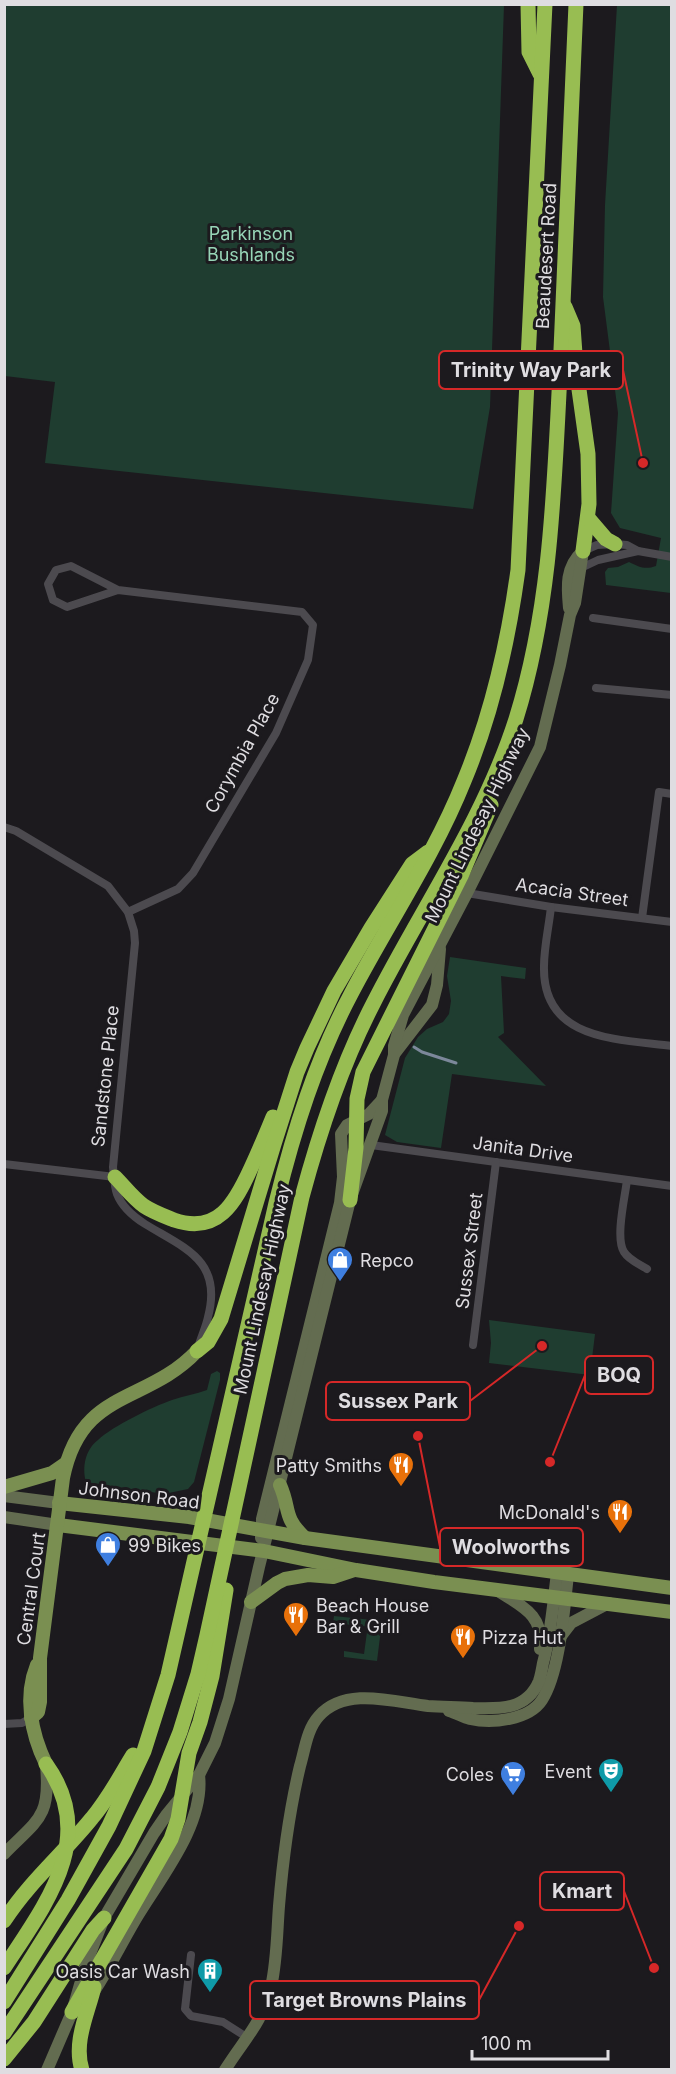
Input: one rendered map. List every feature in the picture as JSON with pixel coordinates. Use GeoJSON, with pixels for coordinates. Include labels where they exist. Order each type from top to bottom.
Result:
{"type":"FeatureCollection","features":[{"type":"Feature","properties":{"kind":"highway"},"geometry":{"type":"LineString","coordinates":[[528,4],[529,52],[541,77]]}},
{"type":"Feature","properties":{"kind":"highway","name":"Beaudesert Road"},"geometry":{"type":"LineString","coordinates":[[519,544],[545,4]]}},
{"type":"Feature","properties":{"kind":"highway","name":"Beaudesert Road"},"geometry":{"type":"LineString","coordinates":[[550,546],[576,4]]}},
{"type":"Feature","properties":{"kind":"highway"},"geometry":{"type":"LineString","coordinates":[[563,301],[573,326],[589,467],[588,518],[583,551]]}},
{"type":"Feature","properties":{"kind":"highway"},"geometry":{"type":"LineString","coordinates":[[588,518],[606,539],[615,544]]}},
{"type":"Feature","properties":{"kind":"highway","name":"Mount Lindesay Highway"},"geometry":{"type":"LineString","coordinates":[[4,2002],[62,1910],[109,1826],[144,1752],[148,1733],[168,1675],[276,1203],[302,1107],[316,1069],[350,996],[433,848],[464,782],[489,712],[512,612],[519,544]]}},
{"type":"Feature","properties":{"kind":"highway","name":"Mount Lindesay Highway"},"geometry":{"type":"LineString","coordinates":[[4,2033],[126,1849],[158,1787],[180,1732],[195,1683],[221,1570],[302,1197],[332,1094],[374,1001],[451,864],[501,763],[516,717],[537,635],[550,546]]}},
{"type":"Feature","properties":{"kind":"highway"},"geometry":{"type":"LineString","coordinates":[[350,1200],[357,1099],[363,1072],[472,853],[499,782],[501,763]]}},
{"type":"Feature","properties":{"kind":"highway"},"geometry":{"type":"LineString","coordinates":[[197,1351],[208,1342],[221,1319],[297,1072],[317,1025],[351,961],[412,864],[433,848]]}},
{"type":"Feature","properties":{"kind":"highway"},"geometry":{"type":"LineString","coordinates":[[115,1177],[145,1206],[165,1217],[185,1223],[212,1221],[227,1211],[237,1198],[285,1090],[297,1072]]}},
{"type":"Feature","properties":{"kind":"highway"},"geometry":{"type":"LineString","coordinates":[[72,2012],[164,1853],[178,1819],[192,1774],[189,1753],[207,1699],[217,1654],[227,1582],[221,1570]]}},
{"type":"Feature","properties":{"kind":"highway"},"geometry":{"type":"LineString","coordinates":[[4,1921],[39,1874],[94,1816],[148,1733]]}},
{"type":"Feature","properties":{"kind":"highway"},"geometry":{"type":"LineString","coordinates":[[4,1968],[54,1890],[65,1856],[67,1821],[62,1792],[46,1764]]}},
{"type":"Feature","properties":{"kind":"highway"},"geometry":{"type":"LineString","coordinates":[[4,2060],[34,2022],[93,1930],[104,1918]]}},
{"type":"Feature","properties":{"kind":"highway"},"geometry":{"type":"LineString","coordinates":[[82,2070],[79,2045],[98,1976],[97,1966]]}},
{"type":"Feature","properties":{"kind":"main road"},"geometry":{"type":"LineString","coordinates":[[197,1351],[167,1377],[115,1401],[99,1412],[75,1441],[65,1464],[58,1525],[264,1551],[356,1570],[498,1591],[672,1612]]}},
{"type":"Feature","properties":{"kind":"main road"},"geometry":{"type":"LineString","coordinates":[[4,1487],[52,1473],[65,1464]]}},
{"type":"Feature","properties":{"kind":"main road"},"geometry":{"type":"LineString","coordinates":[[280,1485],[289,1518],[305,1538]]}},
{"type":"Feature","properties":{"kind":"main road","name":"Johnson Road"},"geometry":{"type":"LineString","coordinates":[[59,1503],[189,1517],[305,1538],[672,1588]]}},
{"type":"Feature","properties":{"kind":"main road","name":"Central Court"},"geometry":{"type":"LineString","coordinates":[[46,1764],[37,1742],[30,1705],[32,1678],[40,1658],[58,1525]]}},
{"type":"Feature","properties":{"kind":"main road"},"geometry":{"type":"LineString","coordinates":[[251,1602],[285,1579],[308,1575],[333,1576],[356,1570]]}},
{"type":"Feature","properties":{"kind":"street"},"geometry":{"type":"LineString","coordinates":[[583,551],[597,545],[615,544],[627,545],[638,551],[672,556]]}},
{"type":"Feature","properties":{"kind":"street","name":"Mount Lindesay Highway"},"geometry":{"type":"LineString","coordinates":[[264,1531],[280,1485],[350,1200],[382,1112],[382,1100],[403,1015],[441,945],[540,747],[570,615],[575,603],[583,551]]}},
{"type":"Feature","properties":{"kind":"street","name":"Mount Lindesay Highway"},"geometry":{"type":"LineString","coordinates":[[570,615],[567,579],[572,565],[583,551]]}},
{"type":"Feature","properties":{"kind":"street"},"geometry":{"type":"LineString","coordinates":[[581,568],[591,562],[638,551]]}},
{"type":"Feature","properties":{"kind":"street","name":"Corymbia Place"},"geometry":{"type":"LineString","coordinates":[[118,590],[67,607],[53,600],[48,584],[56,570],[71,566],[118,590],[302,612],[313,625],[308,660],[276,733],[193,873],[178,889],[128,912]]}},
{"type":"Feature","properties":{"kind":"street"},"geometry":{"type":"LineString","coordinates":[[593,618],[672,629]]}},
{"type":"Feature","properties":{"kind":"street"},"geometry":{"type":"LineString","coordinates":[[596,688],[672,695]]}},
{"type":"Feature","properties":{"kind":"street"},"geometry":{"type":"LineString","coordinates":[[642,918],[659,792],[672,794]]}},
{"type":"Feature","properties":{"kind":"street","name":"Sandstone Place"},"geometry":{"type":"LineString","coordinates":[[4,827],[16,831],[108,886],[128,912],[135,943],[112,1159],[117,1195],[131,1214],[185,1246],[205,1269],[209,1280],[210,1301],[208,1316],[197,1351]]}},
{"type":"Feature","properties":{"kind":"street","name":"Acacia Street"},"geometry":{"type":"LineString","coordinates":[[467,893],[551,907],[672,922]]}},
{"type":"Feature","properties":{"kind":"street"},"geometry":{"type":"LineString","coordinates":[[551,907],[543,966],[545,988],[553,1007],[568,1024],[584,1032],[672,1046]]}},
{"type":"Feature","properties":{"kind":"street","name":"Mount Lindesay Highway"},"geometry":{"type":"LineString","coordinates":[[394,1055],[429,1011],[435,994],[441,945]]}},
{"type":"Feature","properties":{"kind":"street"},"geometry":{"type":"LineString","coordinates":[[413,995],[428,992],[435,994]]}},
{"type":"Feature","properties":{"kind":"street","name":"Mount Lindesay Highway"},"geometry":{"type":"LineString","coordinates":[[47,2070],[72,2012],[86,1964],[104,1918],[192,1774],[215,1743],[223,1721],[264,1551],[264,1531],[340,1203],[343,1177],[341,1134],[347,1125],[369,1114],[382,1100]]}},
{"type":"Feature","properties":{"kind":"street","name":"Janita Drive"},"geometry":{"type":"LineString","coordinates":[[371,1145],[672,1186]]}},
{"type":"Feature","properties":{"kind":"street","name":"Sussex Street"},"geometry":{"type":"LineString","coordinates":[[473,1344],[496,1162]]}},
{"type":"Feature","properties":{"kind":"street"},"geometry":{"type":"LineString","coordinates":[[4,1164],[115,1177]]}},
{"type":"Feature","properties":{"kind":"street"},"geometry":{"type":"LineString","coordinates":[[627,1180],[620,1239],[622,1250],[628,1258],[647,1269]]}},
{"type":"Feature","properties":{"kind":"street","name":"Johnson Road"},"geometry":{"type":"LineString","coordinates":[[4,1496],[59,1503]]}},
{"type":"Feature","properties":{"kind":"street"},"geometry":{"type":"LineString","coordinates":[[4,1517],[58,1525]]}},
{"type":"Feature","properties":{"kind":"street"},"geometry":{"type":"LineString","coordinates":[[440,1707],[471,1719],[502,1720],[523,1715],[541,1702],[550,1683],[560,1636],[560,1598],[563,1574]]}},
{"type":"Feature","properties":{"kind":"street"},"geometry":{"type":"LineString","coordinates":[[498,1591],[529,1611],[536,1619],[541,1632],[539,1657],[543,1665]]}},
{"type":"Feature","properties":{"kind":"street"},"geometry":{"type":"LineString","coordinates":[[225,2070],[263,2014],[271,1986],[292,1800],[308,1735],[319,1716],[332,1705],[361,1698],[440,1707],[505,1709],[521,1702],[531,1694],[540,1680],[560,1598]]}},
{"type":"Feature","properties":{"kind":"street"},"geometry":{"type":"LineString","coordinates":[[560,1636],[571,1623],[609,1603]]}},
{"type":"Feature","properties":{"kind":"street"},"geometry":{"type":"LineString","coordinates":[[4,1724],[22,1723],[31,1718]]}},
{"type":"Feature","properties":{"kind":"street"},"geometry":{"type":"LineString","coordinates":[[4,1854],[28,1833],[42,1815],[47,1795],[46,1764]]}},
{"type":"Feature","properties":{"kind":"street"},"geometry":{"type":"LineString","coordinates":[[93,1993],[183,1842],[201,1786],[192,1774]]}},
{"type":"Feature","properties":{"kind":"street"},"geometry":{"type":"LineString","coordinates":[[192,1955],[185,2009],[191,2016],[223,2022],[248,2038]]}},
{"type":"Feature","properties":{"kind":"street"},"geometry":{"type":"LineString","coordinates":[[234,2070],[244,2053],[248,2038]]}},
{"type":"Feature","properties":{"kind":"green space","name":"Parkinson Bushlands"},"geometry":{"type":"Polygon","coordinates":[[[5,4],[504,5],[490,407],[473,509],[45,463],[55,382],[5,376],[5,4]]]}},
{"type":"Feature","properties":{"kind":"green space"},"geometry":{"type":"Polygon","coordinates":[[[617,5],[671,5],[671,593],[606,585],[605,572],[608,568],[629,562],[642,567],[656,566],[661,538],[620,528],[611,513],[618,413],[603,297],[605,205],[617,5]]]}},
{"type":"Feature","properties":{"kind":"green space"},"geometry":{"type":"Polygon","coordinates":[[[450,957],[526,968],[525,979],[501,976],[504,1033],[498,1037],[546,1086],[452,1074],[441,1148],[397,1142],[385,1135],[405,1058],[418,1037],[427,1029],[443,1022],[449,1014],[451,1001],[447,976],[450,957]]]}},
{"type":"Feature","properties":{"kind":"green space"},"geometry":{"type":"Polygon","coordinates":[[[489,1320],[595,1334],[590,1375],[489,1363],[491,1343],[489,1320]]]}},
{"type":"Feature","properties":{"kind":"green space"},"geometry":{"type":"Polygon","coordinates":[[[217,1371],[220,1373],[220,1380],[194,1482],[188,1489],[164,1494],[86,1482],[84,1471],[86,1459],[90,1449],[98,1440],[123,1423],[154,1407],[207,1390],[211,1374],[217,1371]]]}},
{"type":"Feature","properties":{"kind":"green space"},"geometry":{"type":"Polygon","coordinates":[[[334,1616],[382,1621],[377,1661],[344,1657],[344,1651],[364,1654],[367,1632],[371,1633],[372,1627],[333,1623],[334,1616]]]}},
{"type":"Feature","properties":{"kind":"waterway"},"geometry":{"type":"LineString","coordinates":[[414,1047],[422,1052],[456,1063]]}},
{"type":"Feature","properties":{"kind":"place","name":"Trinity Way Park"},"geometry":{"type":"Point","coordinates":[643,463]}},
{"type":"Feature","properties":{"kind":"place","name":"Repco"},"geometry":{"type":"Point","coordinates":[340,1283]}},
{"type":"Feature","properties":{"kind":"place","name":"Sussex Park"},"geometry":{"type":"Point","coordinates":[542,1346]}},
{"type":"Feature","properties":{"kind":"place","name":"Woolworths"},"geometry":{"type":"Point","coordinates":[418,1436]}},
{"type":"Feature","properties":{"kind":"place","name":"BOQ"},"geometry":{"type":"Point","coordinates":[550,1462]}},
{"type":"Feature","properties":{"kind":"place","name":"Patty Smiths"},"geometry":{"type":"Point","coordinates":[401,1488]}},
{"type":"Feature","properties":{"kind":"place","name":"McDonald's"},"geometry":{"type":"Point","coordinates":[620,1535]}},
{"type":"Feature","properties":{"kind":"place","name":"99 Bikes"},"geometry":{"type":"Point","coordinates":[108,1568]}},
{"type":"Feature","properties":{"kind":"place","name":"Beach House Bar & Grill"},"geometry":{"type":"Point","coordinates":[296,1638]}},
{"type":"Feature","properties":{"kind":"place","name":"Pizza Hut"},"geometry":{"type":"Point","coordinates":[463,1660]}},
{"type":"Feature","properties":{"kind":"place","name":"Event"},"geometry":{"type":"Point","coordinates":[611,1794]}},
{"type":"Feature","properties":{"kind":"place","name":"Coles"},"geometry":{"type":"Point","coordinates":[513,1797]}},
{"type":"Feature","properties":{"kind":"place","name":"Target Browns Plains"},"geometry":{"type":"Point","coordinates":[519,1926]}},
{"type":"Feature","properties":{"kind":"place","name":"Kmart"},"geometry":{"type":"Point","coordinates":[654,1968]}},
{"type":"Feature","properties":{"kind":"place","name":"Oasis Car Wash"},"geometry":{"type":"Point","coordinates":[210,1994]}}]}
